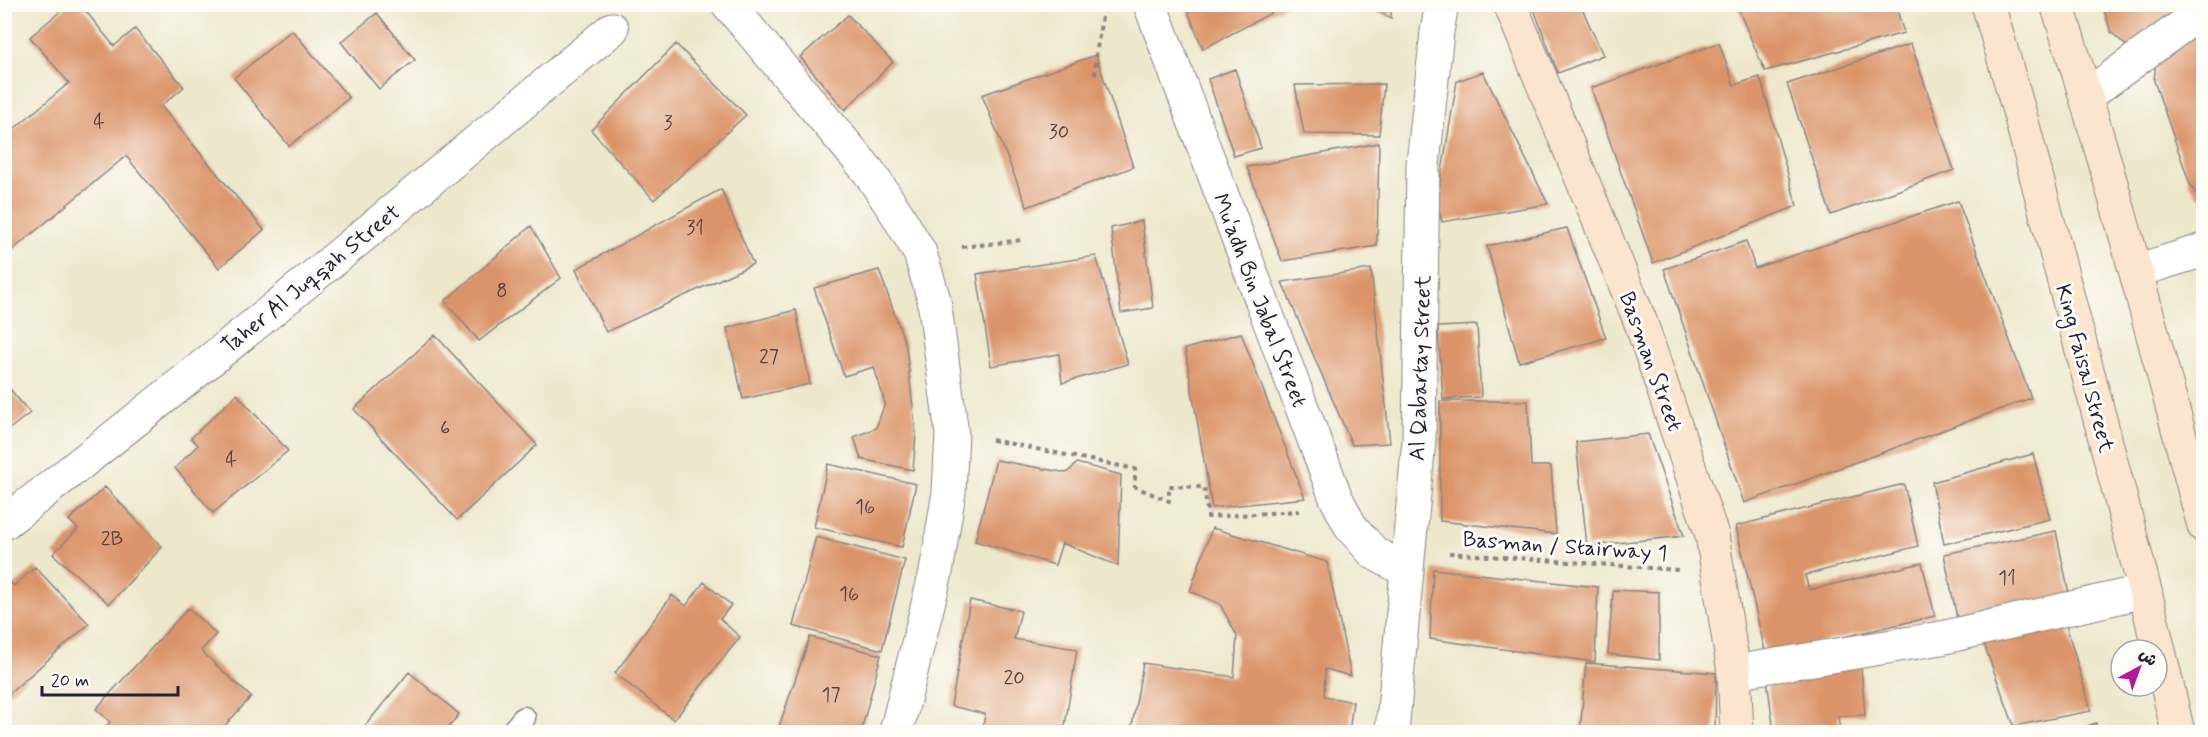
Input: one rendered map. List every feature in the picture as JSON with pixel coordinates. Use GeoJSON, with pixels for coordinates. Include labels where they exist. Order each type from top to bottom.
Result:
{"type":"FeatureCollection","features":[{"type":"Feature","properties":{"kind":"main road","name":"Basman Street"},"geometry":{"type":"LineString","coordinates":[[1509,4],[1641,323],[1712,535],[1734,672],[1737,732]]}},
{"type":"Feature","properties":{"kind":"main road","name":"King Faisal Street"},"geometry":{"type":"LineString","coordinates":[[1988,4],[2024,130],[2145,591],[2178,732]]}},
{"type":"Feature","properties":{"kind":"main road"},"geometry":{"type":"LineString","coordinates":[[2057,4],[2136,271],[2204,526]]}},
{"type":"Feature","properties":{"kind":"street"},"geometry":{"type":"LineString","coordinates":[[728,4],[869,172],[920,253],[934,300],[952,434],[950,492],[936,572],[897,732]]}},
{"type":"Feature","properties":{"kind":"street","name":"Muʻadh Bin Jabal Street"},"geometry":{"type":"LineString","coordinates":[[1150,4],[1341,508],[1351,527],[1374,552],[1408,561]]}},
{"type":"Feature","properties":{"kind":"street","name":"Al Qabartay Street"},"geometry":{"type":"LineString","coordinates":[[1392,732],[1419,440],[1423,164],[1442,4]]}},
{"type":"Feature","properties":{"kind":"street"},"geometry":{"type":"LineString","coordinates":[[2086,96],[2204,9]]}},
{"type":"Feature","properties":{"kind":"street","name":"Taher Al Juqqah Street"},"geometry":{"type":"LineString","coordinates":[[4,523],[97,452],[612,29]]}},
{"type":"Feature","properties":{"kind":"street"},"geometry":{"type":"LineString","coordinates":[[2136,271],[2204,250]]}},
{"type":"Feature","properties":{"kind":"street"},"geometry":{"type":"LineString","coordinates":[[1734,672],[1941,638],[2145,591]]}},
{"type":"Feature","properties":{"kind":"path"},"geometry":{"type":"LineString","coordinates":[[1095,75],[1104,4]]}},
{"type":"Feature","properties":{"kind":"path"},"geometry":{"type":"LineString","coordinates":[[920,253],[1023,240]]}},
{"type":"Feature","properties":{"kind":"path"},"geometry":{"type":"LineString","coordinates":[[952,434],[1031,447],[1135,469],[1135,487],[1169,501],[1169,486],[1204,487],[1208,517],[1341,508]]}},
{"type":"Feature","properties":{"kind":"path","name":"Basman / Stairway 1"},"geometry":{"type":"LineString","coordinates":[[1408,561],[1718,573]]}},
{"type":"Feature","properties":{"kind":"building"},"geometry":{"type":"Polygon","coordinates":[[[69,4],[80,4],[114,46],[135,29],[184,87],[161,106],[264,230],[219,268],[126,156],[4,257],[4,137],[69,83],[30,37],[69,4]]]}},
{"type":"Feature","properties":{"kind":"building"},"geometry":{"type":"Polygon","coordinates":[[[1185,4],[1288,4],[1203,49],[1185,4]]]}},
{"type":"Feature","properties":{"kind":"building"},"geometry":{"type":"Polygon","coordinates":[[[1365,4],[1391,4],[1391,18],[1368,7],[1365,4]]]}},
{"type":"Feature","properties":{"kind":"building"},"geometry":{"type":"Polygon","coordinates":[[[1532,4],[1580,4],[1603,55],[1558,73],[1532,4]]]}},
{"type":"Feature","properties":{"kind":"building"},"geometry":{"type":"Polygon","coordinates":[[[1736,4],[1895,4],[1904,33],[1765,71],[1736,4]]]}},
{"type":"Feature","properties":{"kind":"building"},"geometry":{"type":"Polygon","coordinates":[[[2102,4],[2182,4],[2161,21],[2133,52],[2111,32],[2102,4]]]}},
{"type":"Feature","properties":{"kind":"building"},"geometry":{"type":"Polygon","coordinates":[[[377,13],[415,60],[379,89],[341,42],[377,13]]]}},
{"type":"Feature","properties":{"kind":"building"},"geometry":{"type":"Polygon","coordinates":[[[848,15],[893,62],[845,110],[800,57],[848,15]]]}},
{"type":"Feature","properties":{"kind":"building"},"geometry":{"type":"Polygon","coordinates":[[[2204,22],[2204,199],[2197,195],[2190,184],[2154,81],[2156,60],[2204,22]]]}},
{"type":"Feature","properties":{"kind":"building"},"geometry":{"type":"Polygon","coordinates":[[[292,30],[349,98],[289,146],[234,78],[292,30]]]}},
{"type":"Feature","properties":{"kind":"building"},"geometry":{"type":"Polygon","coordinates":[[[1719,43],[1734,85],[1760,77],[1797,206],[1653,263],[1591,88],[1719,43]]]}},
{"type":"Feature","properties":{"kind":"building"},"geometry":{"type":"Polygon","coordinates":[[[676,44],[746,115],[654,200],[591,130],[676,44]]]}},
{"type":"Feature","properties":{"kind":"building"},"geometry":{"type":"Polygon","coordinates":[[[1911,44],[1954,170],[1831,215],[1787,84],[1911,44]]]}},
{"type":"Feature","properties":{"kind":"building"},"geometry":{"type":"Polygon","coordinates":[[[1096,55],[1133,167],[1027,207],[982,95],[1096,55]]]}},
{"type":"Feature","properties":{"kind":"building"},"geometry":{"type":"Polygon","coordinates":[[[1235,69],[1261,148],[1234,156],[1208,79],[1235,69]]]}},
{"type":"Feature","properties":{"kind":"building"},"geometry":{"type":"Polygon","coordinates":[[[1483,72],[1548,204],[1442,222],[1437,201],[1457,81],[1483,72]]]}},
{"type":"Feature","properties":{"kind":"building"},"geometry":{"type":"Polygon","coordinates":[[[1384,84],[1379,135],[1304,134],[1295,85],[1384,84]]]}},
{"type":"Feature","properties":{"kind":"building"},"geometry":{"type":"Polygon","coordinates":[[[1379,143],[1377,246],[1282,261],[1247,167],[1379,143]]]}},
{"type":"Feature","properties":{"kind":"building"},"geometry":{"type":"Polygon","coordinates":[[[721,189],[753,264],[606,332],[576,269],[721,189]]]}},
{"type":"Feature","properties":{"kind":"building"},"geometry":{"type":"Polygon","coordinates":[[[1958,201],[2031,398],[1744,503],[1664,269],[1746,241],[1755,268],[1958,201]]]}},
{"type":"Feature","properties":{"kind":"building"},"geometry":{"type":"Polygon","coordinates":[[[1142,221],[1153,308],[1121,313],[1111,228],[1142,221]]]}},
{"type":"Feature","properties":{"kind":"building"},"geometry":{"type":"Polygon","coordinates":[[[531,226],[561,278],[479,341],[445,301],[531,226]]]}},
{"type":"Feature","properties":{"kind":"building"},"geometry":{"type":"Polygon","coordinates":[[[1567,228],[1606,338],[1519,362],[1487,246],[1567,228]]]}},
{"type":"Feature","properties":{"kind":"building"},"geometry":{"type":"Polygon","coordinates":[[[1096,256],[1128,364],[1062,383],[1059,354],[991,366],[977,274],[1096,256]]]}},
{"type":"Feature","properties":{"kind":"building"},"geometry":{"type":"Polygon","coordinates":[[[1371,269],[1390,443],[1352,445],[1282,282],[1371,269]]]}},
{"type":"Feature","properties":{"kind":"building"},"geometry":{"type":"Polygon","coordinates":[[[879,270],[906,346],[916,434],[913,470],[861,459],[854,437],[876,428],[885,403],[874,367],[844,376],[814,288],[879,270]]]}},
{"type":"Feature","properties":{"kind":"building"},"geometry":{"type":"Polygon","coordinates":[[[796,310],[810,384],[743,399],[727,328],[796,310]]]}},
{"type":"Feature","properties":{"kind":"building"},"geometry":{"type":"Polygon","coordinates":[[[1477,325],[1481,397],[1443,399],[1438,327],[1477,325]]]}},
{"type":"Feature","properties":{"kind":"building"},"geometry":{"type":"Polygon","coordinates":[[[1241,333],[1305,498],[1212,508],[1185,349],[1241,333]]]}},
{"type":"Feature","properties":{"kind":"building"},"geometry":{"type":"Polygon","coordinates":[[[435,335],[537,445],[457,520],[354,409],[435,335]]]}},
{"type":"Feature","properties":{"kind":"building"},"geometry":{"type":"Polygon","coordinates":[[[4,382],[30,413],[4,433],[4,382]]]}},
{"type":"Feature","properties":{"kind":"building"},"geometry":{"type":"Polygon","coordinates":[[[237,394],[288,451],[213,513],[175,468],[198,445],[191,438],[237,394]]]}},
{"type":"Feature","properties":{"kind":"building"},"geometry":{"type":"Polygon","coordinates":[[[1440,401],[1528,401],[1531,466],[1551,466],[1556,534],[1440,521],[1440,401]]]}},
{"type":"Feature","properties":{"kind":"building"},"geometry":{"type":"Polygon","coordinates":[[[1648,434],[1684,536],[1587,546],[1576,442],[1648,434]]]}},
{"type":"Feature","properties":{"kind":"building"},"geometry":{"type":"Polygon","coordinates":[[[2033,454],[2050,519],[1944,544],[1932,482],[2033,454]]]}},
{"type":"Feature","properties":{"kind":"building"},"geometry":{"type":"Polygon","coordinates":[[[996,460],[1067,473],[1077,463],[1121,475],[1118,566],[1062,543],[1055,565],[975,541],[996,460]]]}},
{"type":"Feature","properties":{"kind":"building"},"geometry":{"type":"Polygon","coordinates":[[[828,464],[916,484],[902,547],[814,527],[828,464]]]}},
{"type":"Feature","properties":{"kind":"building"},"geometry":{"type":"Polygon","coordinates":[[[1904,484],[1918,546],[1805,575],[1809,590],[1922,563],[1935,616],[1766,655],[1736,526],[1904,484]]]}},
{"type":"Feature","properties":{"kind":"building"},"geometry":{"type":"Polygon","coordinates":[[[105,487],[162,547],[109,604],[53,554],[78,529],[69,520],[105,487]]]}},
{"type":"Feature","properties":{"kind":"building"},"geometry":{"type":"Polygon","coordinates":[[[1212,528],[1327,562],[1351,676],[1325,669],[1324,696],[1353,702],[1349,732],[1131,732],[1143,663],[1234,677],[1237,636],[1220,604],[1190,591],[1212,528]]]}},
{"type":"Feature","properties":{"kind":"building"},"geometry":{"type":"Polygon","coordinates":[[[2056,531],[2070,599],[1958,623],[1944,554],[2056,531]]]}},
{"type":"Feature","properties":{"kind":"building"},"geometry":{"type":"Polygon","coordinates":[[[816,537],[905,560],[882,650],[793,626],[816,537]]]}},
{"type":"Feature","properties":{"kind":"building"},"geometry":{"type":"Polygon","coordinates":[[[35,567],[89,624],[4,698],[4,576],[14,586],[35,567]]]}},
{"type":"Feature","properties":{"kind":"building"},"geometry":{"type":"Polygon","coordinates":[[[1433,569],[1598,587],[1595,662],[1430,639],[1433,569]]]}},
{"type":"Feature","properties":{"kind":"building"},"geometry":{"type":"Polygon","coordinates":[[[704,582],[731,605],[720,619],[740,637],[674,720],[615,673],[672,595],[686,606],[704,582]]]}},
{"type":"Feature","properties":{"kind":"building"},"geometry":{"type":"Polygon","coordinates":[[[1613,590],[1659,592],[1659,660],[1608,654],[1613,590]]]}},
{"type":"Feature","properties":{"kind":"building"},"geometry":{"type":"Polygon","coordinates":[[[970,600],[1021,611],[1014,639],[1077,649],[1064,732],[982,732],[985,714],[951,706],[970,600]]]}},
{"type":"Feature","properties":{"kind":"building"},"geometry":{"type":"Polygon","coordinates":[[[188,608],[216,634],[201,651],[251,697],[219,732],[101,732],[110,722],[96,709],[188,608]]]}},
{"type":"Feature","properties":{"kind":"building"},"geometry":{"type":"Polygon","coordinates":[[[2064,618],[2091,711],[2014,726],[1981,636],[2064,618]]]}},
{"type":"Feature","properties":{"kind":"building"},"geometry":{"type":"Polygon","coordinates":[[[810,637],[881,655],[861,732],[777,732],[810,637]]]}},
{"type":"Feature","properties":{"kind":"building"},"geometry":{"type":"Polygon","coordinates":[[[1860,655],[1865,715],[1838,716],[1840,732],[1774,732],[1766,672],[1860,655]]]}},
{"type":"Feature","properties":{"kind":"building"},"geometry":{"type":"Polygon","coordinates":[[[1586,663],[1716,673],[1715,732],[1580,732],[1586,663]]]}},
{"type":"Feature","properties":{"kind":"building"},"geometry":{"type":"Polygon","coordinates":[[[409,672],[459,714],[445,732],[360,732],[409,672]]]}},
{"type":"Feature","properties":{"kind":"building"},"geometry":{"type":"Polygon","coordinates":[[[2096,723],[2099,732],[2072,732],[2096,723]]]}}]}
